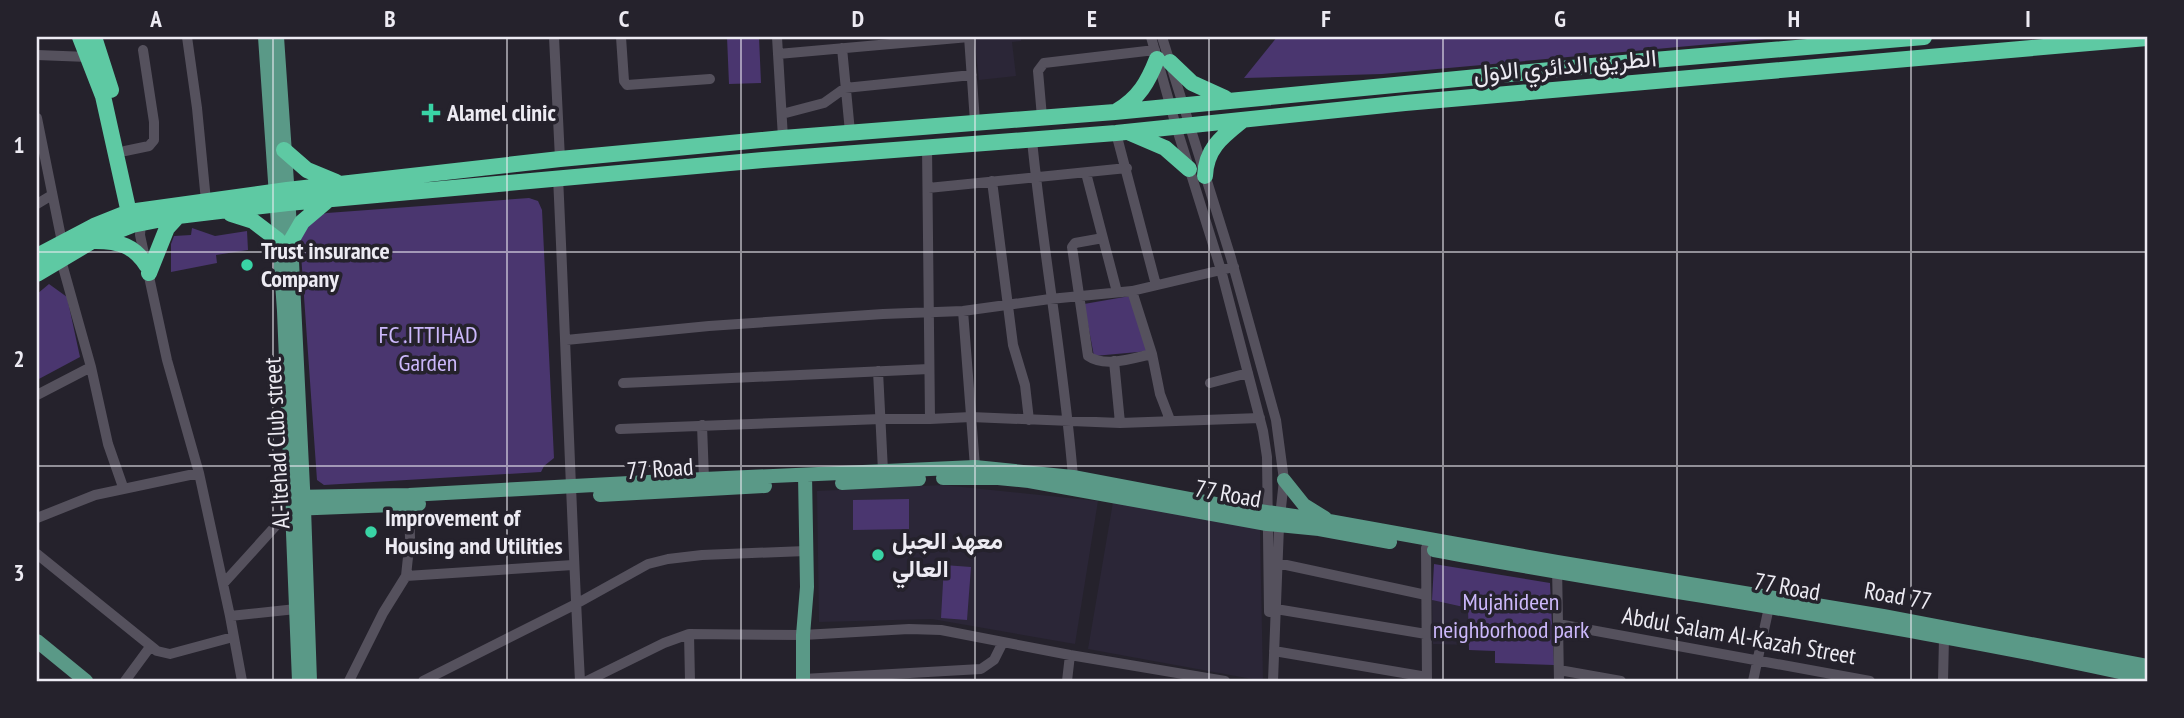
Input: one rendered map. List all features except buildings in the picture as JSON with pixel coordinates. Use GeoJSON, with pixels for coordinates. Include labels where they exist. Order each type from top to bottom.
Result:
{"type":"FeatureCollection","features":[{"type":"Feature","properties":{"kind":"highway"},"geometry":{"type":"LineString","coordinates":[[80,37],[103,96],[136,220]]}},
{"type":"Feature","properties":{"kind":"highway"},"geometry":{"type":"LineString","coordinates":[[94,37],[107,74],[125,150],[136,220]]}},
{"type":"Feature","properties":{"kind":"highway","name":"الطريق الدائري الاول"},"geometry":{"type":"LineString","coordinates":[[281,197],[346,184],[560,159],[849,132],[1115,112],[1231,99],[1924,37]]}},
{"type":"Feature","properties":{"kind":"highway","name":"الطريق الدائري الاول"},"geometry":{"type":"LineString","coordinates":[[281,197],[329,200],[558,177],[1122,132],[1405,103],[2147,38]]}},
{"type":"Feature","properties":{"kind":"highway"},"geometry":{"type":"LineString","coordinates":[[1115,112],[1138,96],[1160,57],[1192,83],[1210,93],[1231,99]]}},
{"type":"Feature","properties":{"kind":"highway"},"geometry":{"type":"LineString","coordinates":[[1205,176],[1207,160],[1213,146],[1244,119]]}},
{"type":"Feature","properties":{"kind":"highway"},"geometry":{"type":"LineString","coordinates":[[1122,132],[1165,148],[1189,169]]}},
{"type":"Feature","properties":{"kind":"highway"},"geometry":{"type":"LineString","coordinates":[[284,150],[316,175],[346,184]]}},
{"type":"Feature","properties":{"kind":"highway"},"geometry":{"type":"LineString","coordinates":[[37,256],[62,242],[206,201],[281,197]]}},
{"type":"Feature","properties":{"kind":"highway"},"geometry":{"type":"LineString","coordinates":[[37,274],[94,240],[136,220],[222,212],[281,197]]}},
{"type":"Feature","properties":{"kind":"highway"},"geometry":{"type":"LineString","coordinates":[[222,212],[253,221],[284,241],[310,213],[329,200]]}},
{"type":"Feature","properties":{"kind":"highway"},"geometry":{"type":"LineString","coordinates":[[148,269],[167,229],[178,216]]}},
{"type":"Feature","properties":{"kind":"highway"},"geometry":{"type":"LineString","coordinates":[[94,240],[120,243],[129,247],[141,255],[148,269]]}},
{"type":"Feature","properties":{"kind":"main road"},"geometry":{"type":"LineString","coordinates":[[265,37],[281,197]]}},
{"type":"Feature","properties":{"kind":"main road"},"geometry":{"type":"LineString","coordinates":[[277,37],[284,150],[281,197]]}},
{"type":"Feature","properties":{"kind":"main road","name":"Al-Itehad Club street"},"geometry":{"type":"LineString","coordinates":[[281,197],[297,502],[310,681]]}},
{"type":"Feature","properties":{"kind":"main road"},"geometry":{"type":"LineString","coordinates":[[297,502],[408,495],[571,492],[704,478],[805,480],[883,471],[975,467],[1073,477],[1274,519],[1329,521],[1557,567]]}},
{"type":"Feature","properties":{"kind":"main road","name":"77 Road"},"geometry":{"type":"LineString","coordinates":[[297,502],[409,504],[571,492],[805,480],[998,478],[1274,519],[1426,548],[1557,567],[1769,607],[1882,621],[1944,638],[2147,678]]}},
{"type":"Feature","properties":{"kind":"main road"},"geometry":{"type":"LineString","coordinates":[[803,680],[807,587],[805,480]]}},
{"type":"Feature","properties":{"kind":"main road"},"geometry":{"type":"LineString","coordinates":[[1284,480],[1304,505],[1329,521]]}},
{"type":"Feature","properties":{"kind":"main road","name":"Al-Itehad Club street"},"geometry":{"type":"LineString","coordinates":[[297,502],[296,609],[299,681]]}},
{"type":"Feature","properties":{"kind":"main road","name":"Road 77"},"geometry":{"type":"LineString","coordinates":[[1557,567],[2147,667]]}},
{"type":"Feature","properties":{"kind":"main road"},"geometry":{"type":"LineString","coordinates":[[37,641],[86,681]]}},
{"type":"Feature","properties":{"kind":"street"},"geometry":{"type":"LineString","coordinates":[[187,37],[206,201]]}},
{"type":"Feature","properties":{"kind":"street"},"geometry":{"type":"LineString","coordinates":[[554,37],[560,159]]}},
{"type":"Feature","properties":{"kind":"street"},"geometry":{"type":"LineString","coordinates":[[621,37],[624,81],[627,85],[710,79]]}},
{"type":"Feature","properties":{"kind":"street"},"geometry":{"type":"LineString","coordinates":[[776,37],[783,138]]}},
{"type":"Feature","properties":{"kind":"street"},"geometry":{"type":"LineString","coordinates":[[778,54],[901,40],[969,37],[975,122]]}},
{"type":"Feature","properties":{"kind":"street"},"geometry":{"type":"LineString","coordinates":[[1151,37],[1177,105],[1189,169],[1221,270],[1261,418],[1277,563],[1271,681]]}},
{"type":"Feature","properties":{"kind":"street"},"geometry":{"type":"LineString","coordinates":[[1160,57],[1162,37]]}},
{"type":"Feature","properties":{"kind":"street"},"geometry":{"type":"LineString","coordinates":[[842,48],[849,132]]}},
{"type":"Feature","properties":{"kind":"street"},"geometry":{"type":"LineString","coordinates":[[125,150],[149,146],[154,140],[154,122],[143,50]]}},
{"type":"Feature","properties":{"kind":"street"},"geometry":{"type":"LineString","coordinates":[[37,55],[88,57]]}},
{"type":"Feature","properties":{"kind":"street"},"geometry":{"type":"LineString","coordinates":[[1042,117],[1038,71],[1044,63],[1160,57]]}},
{"type":"Feature","properties":{"kind":"street"},"geometry":{"type":"LineString","coordinates":[[782,114],[824,103],[845,88],[972,75]]}},
{"type":"Feature","properties":{"kind":"street"},"geometry":{"type":"LineString","coordinates":[[37,118],[41,157],[62,242]]}},
{"type":"Feature","properties":{"kind":"street"},"geometry":{"type":"LineString","coordinates":[[1182,126],[1205,176],[1234,267],[1276,419],[1284,480],[1274,519],[1271,681]]}},
{"type":"Feature","properties":{"kind":"street"},"geometry":{"type":"LineString","coordinates":[[1122,132],[1127,168],[1156,285]]}},
{"type":"Feature","properties":{"kind":"street"},"geometry":{"type":"LineString","coordinates":[[1032,140],[1050,299],[1069,422],[1073,477]]}},
{"type":"Feature","properties":{"kind":"street"},"geometry":{"type":"LineString","coordinates":[[927,146],[930,419]]}},
{"type":"Feature","properties":{"kind":"street"},"geometry":{"type":"LineString","coordinates":[[928,188],[1127,168]]}},
{"type":"Feature","properties":{"kind":"street"},"geometry":{"type":"LineString","coordinates":[[1086,173],[1116,292]]}},
{"type":"Feature","properties":{"kind":"street"},"geometry":{"type":"LineString","coordinates":[[558,177],[580,681]]}},
{"type":"Feature","properties":{"kind":"street"},"geometry":{"type":"LineString","coordinates":[[992,181],[1015,358],[1025,385],[1029,420]]}},
{"type":"Feature","properties":{"kind":"street"},"geometry":{"type":"LineString","coordinates":[[37,204],[52,195]]}},
{"type":"Feature","properties":{"kind":"street"},"geometry":{"type":"LineString","coordinates":[[136,220],[167,360],[199,473],[242,681]]}},
{"type":"Feature","properties":{"kind":"street"},"geometry":{"type":"LineString","coordinates":[[1103,238],[1073,245],[1088,356],[1096,360],[1114,361],[1152,355]]}},
{"type":"Feature","properties":{"kind":"street"},"geometry":{"type":"LineString","coordinates":[[61,260],[91,367],[108,444],[123,488]]}},
{"type":"Feature","properties":{"kind":"street"},"geometry":{"type":"LineString","coordinates":[[566,340],[883,314],[963,311],[1132,291],[1234,267]]}},
{"type":"Feature","properties":{"kind":"street"},"geometry":{"type":"LineString","coordinates":[[1132,291],[1152,355],[1160,394],[1170,420]]}},
{"type":"Feature","properties":{"kind":"street"},"geometry":{"type":"LineString","coordinates":[[963,311],[975,467]]}},
{"type":"Feature","properties":{"kind":"street"},"geometry":{"type":"LineString","coordinates":[[1114,361],[1120,423]]}},
{"type":"Feature","properties":{"kind":"street"},"geometry":{"type":"LineString","coordinates":[[37,395],[91,367]]}},
{"type":"Feature","properties":{"kind":"street"},"geometry":{"type":"LineString","coordinates":[[623,383],[929,369]]}},
{"type":"Feature","properties":{"kind":"street"},"geometry":{"type":"LineString","coordinates":[[878,371],[883,471]]}},
{"type":"Feature","properties":{"kind":"street"},"geometry":{"type":"LineString","coordinates":[[1210,383],[1248,373]]}},
{"type":"Feature","properties":{"kind":"street"},"geometry":{"type":"LineString","coordinates":[[620,429],[971,417],[1120,423],[1261,418]]}},
{"type":"Feature","properties":{"kind":"street"},"geometry":{"type":"LineString","coordinates":[[702,425],[704,478]]}},
{"type":"Feature","properties":{"kind":"street"},"geometry":{"type":"LineString","coordinates":[[37,518],[95,495],[199,473]]}},
{"type":"Feature","properties":{"kind":"street"},"geometry":{"type":"LineString","coordinates":[[223,584],[297,502]]}},
{"type":"Feature","properties":{"kind":"street"},"geometry":{"type":"LineString","coordinates":[[349,681],[377,622],[406,576],[410,538],[409,504]]}},
{"type":"Feature","properties":{"kind":"street"},"geometry":{"type":"LineString","coordinates":[[1274,651],[1427,679],[1426,548]]}},
{"type":"Feature","properties":{"kind":"street"},"geometry":{"type":"LineString","coordinates":[[423,681],[576,604],[648,564],[702,555],[806,551]]}},
{"type":"Feature","properties":{"kind":"street"},"geometry":{"type":"LineString","coordinates":[[37,554],[150,646],[170,654],[233,637]]}},
{"type":"Feature","properties":{"kind":"street"},"geometry":{"type":"LineString","coordinates":[[1277,563],[1426,594]]}},
{"type":"Feature","properties":{"kind":"street"},"geometry":{"type":"LineString","coordinates":[[406,576],[573,565]]}},
{"type":"Feature","properties":{"kind":"street"},"geometry":{"type":"LineString","coordinates":[[1557,567],[1559,676],[1621,681]]}},
{"type":"Feature","properties":{"kind":"street"},"geometry":{"type":"LineString","coordinates":[[1753,681],[1769,607]]}},
{"type":"Feature","properties":{"kind":"street"},"geometry":{"type":"LineString","coordinates":[[230,616],[296,609]]}},
{"type":"Feature","properties":{"kind":"street"},"geometry":{"type":"LineString","coordinates":[[1276,609],[1426,634]]}},
{"type":"Feature","properties":{"kind":"street","name":"Abdul Salam Al-Kazah Street"},"geometry":{"type":"LineString","coordinates":[[1558,624],[1870,681]]}},
{"type":"Feature","properties":{"kind":"street"},"geometry":{"type":"LineString","coordinates":[[587,681],[664,643],[689,634],[803,635],[928,629],[1225,681]]}},
{"type":"Feature","properties":{"kind":"street"},"geometry":{"type":"LineString","coordinates":[[689,634],[690,681]]}},
{"type":"Feature","properties":{"kind":"street"},"geometry":{"type":"LineString","coordinates":[[1943,681],[1944,638]]}},
{"type":"Feature","properties":{"kind":"street"},"geometry":{"type":"LineString","coordinates":[[803,680],[895,678],[981,669],[994,660],[1003,642]]}},
{"type":"Feature","properties":{"kind":"street"},"geometry":{"type":"LineString","coordinates":[[125,681],[150,646]]}},
{"type":"Feature","properties":{"kind":"street"},"geometry":{"type":"LineString","coordinates":[[1067,681],[1070,655]]}},
{"type":"Feature","properties":{"kind":"shaded area"},"geometry":{"type":"Polygon","coordinates":[[[974,37],[1021,37],[1021,41],[1012,42],[1016,76],[979,80],[974,37]]]}},
{"type":"Feature","properties":{"kind":"shaded area"},"geometry":{"type":"Polygon","coordinates":[[[943,485],[1098,501],[1075,644],[932,619],[819,622],[817,491],[943,485]]]}},
{"type":"Feature","properties":{"kind":"shaded area"},"geometry":{"type":"Polygon","coordinates":[[[1113,502],[1260,529],[1263,681],[1088,649],[1113,502]]]}},
{"type":"Feature","properties":{"kind":"shaded area"},"geometry":{"type":"Polygon","coordinates":[[[1432,600],[1468,608],[1469,645],[1433,644],[1432,600]]]}},
{"type":"Feature","properties":{"kind":"green space"},"geometry":{"type":"Polygon","coordinates":[[[727,37],[759,37],[761,83],[729,84],[727,37]]]}},
{"type":"Feature","properties":{"kind":"green space"},"geometry":{"type":"Polygon","coordinates":[[[1277,37],[1789,37],[1382,74],[1244,78],[1277,37]]]}},
{"type":"Feature","properties":{"kind":"green space","name":"FC .ITTIHAD Garden"},"geometry":{"type":"Polygon","coordinates":[[[529,198],[538,201],[542,210],[554,458],[541,472],[324,485],[317,480],[300,240],[310,217],[327,213],[529,198]]]}},
{"type":"Feature","properties":{"kind":"green space"},"geometry":{"type":"Polygon","coordinates":[[[192,228],[215,236],[247,231],[248,250],[216,255],[217,263],[171,272],[171,244],[174,236],[191,235],[192,228]]]}},
{"type":"Feature","properties":{"kind":"green space"},"geometry":{"type":"Polygon","coordinates":[[[49,284],[67,297],[80,357],[37,380],[37,294],[49,284]]]}},
{"type":"Feature","properties":{"kind":"green space"},"geometry":{"type":"Polygon","coordinates":[[[1130,296],[1149,351],[1094,356],[1084,304],[1130,296]]]}},
{"type":"Feature","properties":{"kind":"green space"},"geometry":{"type":"Polygon","coordinates":[[[909,499],[909,529],[853,530],[853,500],[909,499]]]}},
{"type":"Feature","properties":{"kind":"green space","name":"Mujahideen neighborhood park"},"geometry":{"type":"Polygon","coordinates":[[[1434,564],[1550,583],[1554,665],[1495,663],[1495,651],[1469,650],[1468,608],[1432,600],[1434,564]]]}},
{"type":"Feature","properties":{"kind":"green space"},"geometry":{"type":"Polygon","coordinates":[[[944,565],[971,567],[967,620],[941,618],[944,565]]]}},
{"type":"Feature","properties":{"kind":"place","name":"Alamel clinic"},"geometry":{"type":"Point","coordinates":[431,113]}},
{"type":"Feature","properties":{"kind":"place","name":"Trust insurance Company"},"geometry":{"type":"Point","coordinates":[247,265]}},
{"type":"Feature","properties":{"kind":"place","name":"Improvement of Housing and Utilities"},"geometry":{"type":"Point","coordinates":[371,532]}},
{"type":"Feature","properties":{"kind":"place","name":"معهد الجبل العالي"},"geometry":{"type":"Point","coordinates":[878,555]}}]}
